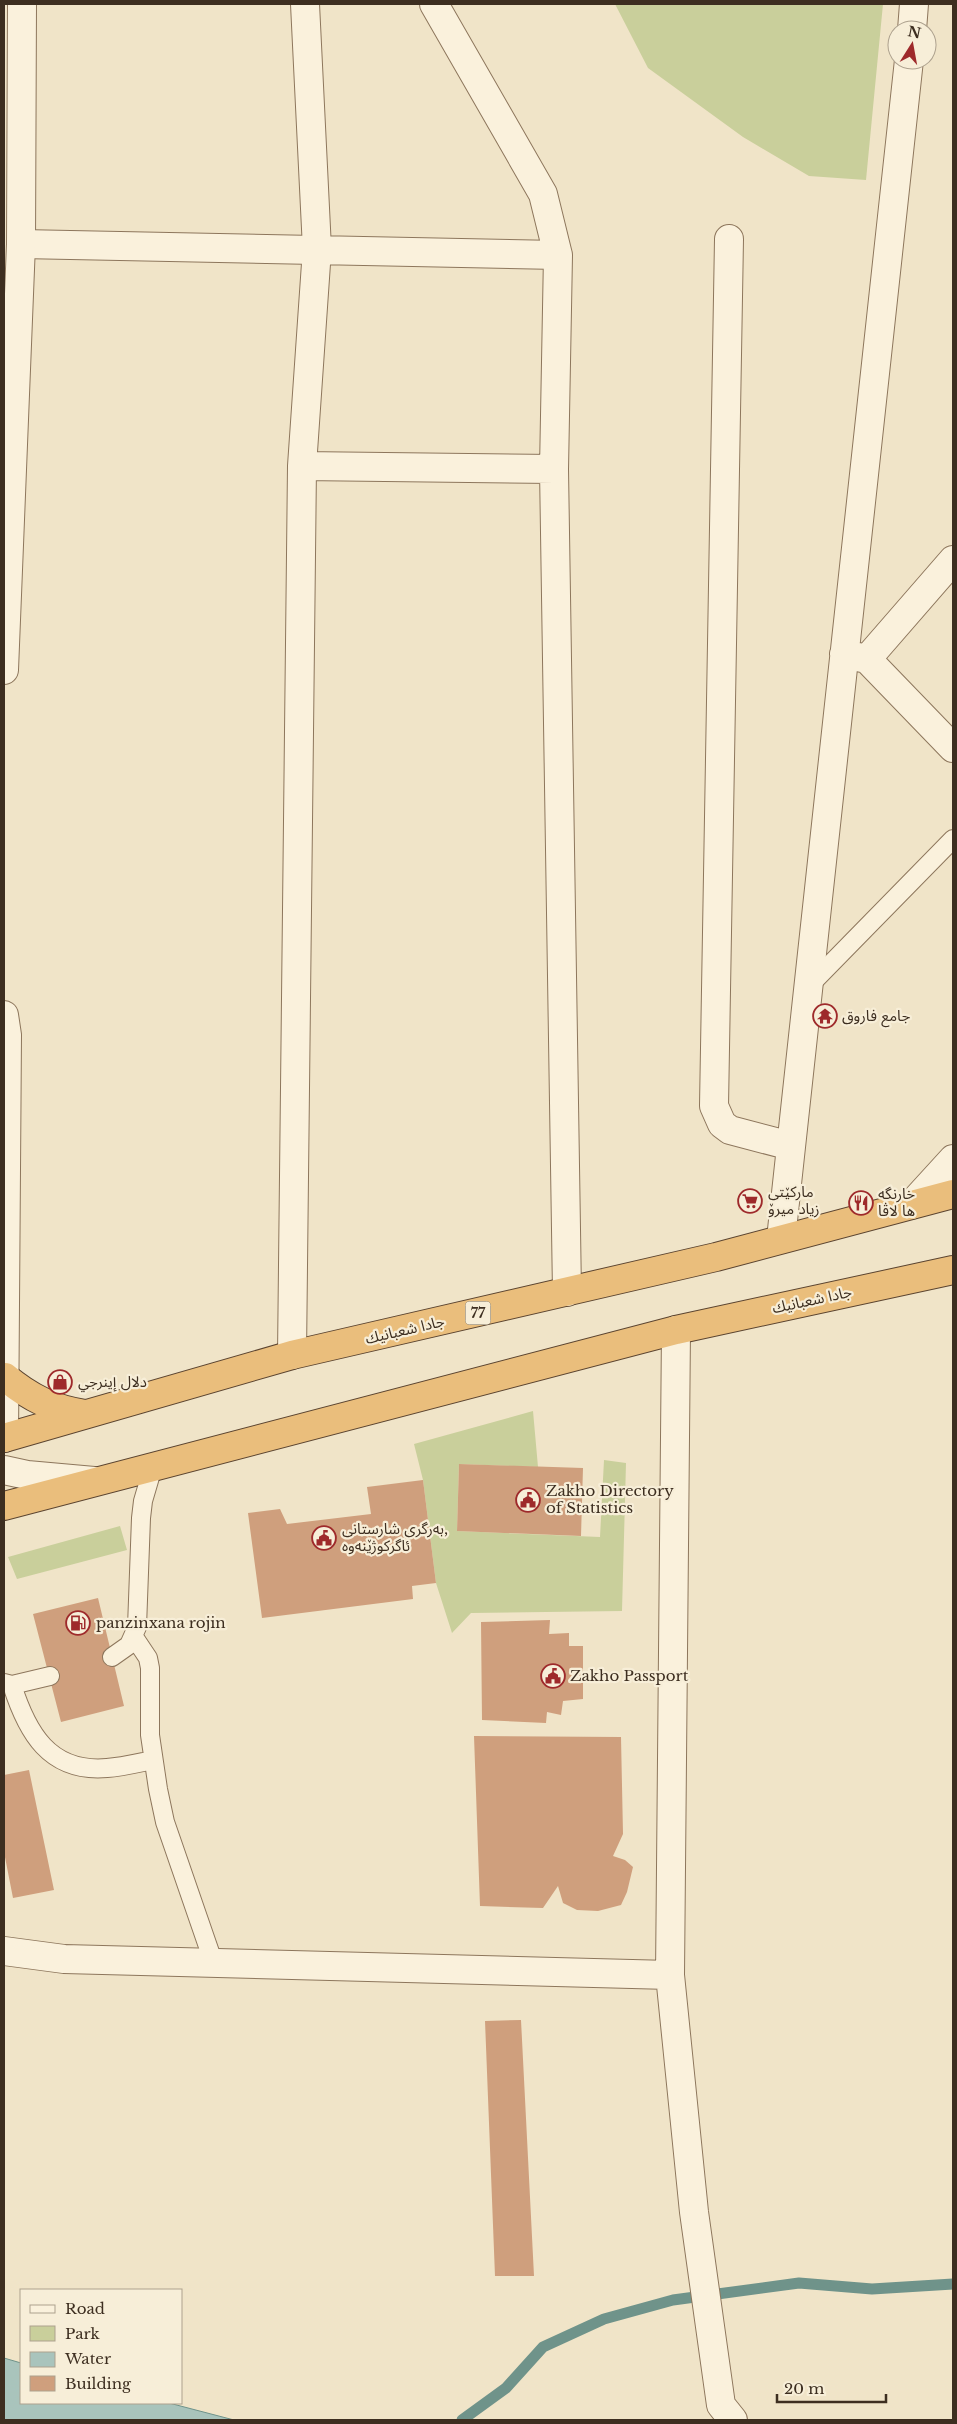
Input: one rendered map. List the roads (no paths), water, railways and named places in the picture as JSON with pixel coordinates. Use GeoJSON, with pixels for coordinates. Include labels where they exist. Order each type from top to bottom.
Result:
{"type":"FeatureCollection","features":[{"type":"Feature","properties":{"kind":"highway","name":"جادا شعبانيك"},"geometry":{"type":"LineString","coordinates":[[4,1438],[292,1356],[716,1258],[953,1194]]}},
{"type":"Feature","properties":{"kind":"highway","name":"جادا شعبانيك"},"geometry":{"type":"LineString","coordinates":[[4,1506],[676,1330],[953,1270]]}},
{"type":"Feature","properties":{"kind":"highway"},"geometry":{"type":"LineString","coordinates":[[5,1377],[23,1392],[44,1404],[66,1411],[89,1414]]}},
{"type":"Feature","properties":{"kind":"street"},"geometry":{"type":"LineString","coordinates":[[4,670],[21,244],[13,40],[22,4]]}},
{"type":"Feature","properties":{"kind":"street"},"geometry":{"type":"LineString","coordinates":[[292,1356],[302,466],[317,249],[305,4]]}},
{"type":"Feature","properties":{"kind":"street"},"geometry":{"type":"LineString","coordinates":[[434,4],[544,194],[558,255],[554,469],[567,1292]]}},
{"type":"Feature","properties":{"kind":"street"},"geometry":{"type":"LineString","coordinates":[[913,20],[914,4]]}},
{"type":"Feature","properties":{"kind":"street"},"geometry":{"type":"LineString","coordinates":[[781,1239],[808,988],[856,656],[908,70]]}},
{"type":"Feature","properties":{"kind":"street"},"geometry":{"type":"LineString","coordinates":[[729,239],[714,1106],[722,1124],[730,1130],[791,1146]]}},
{"type":"Feature","properties":{"kind":"street"},"geometry":{"type":"LineString","coordinates":[[21,244],[558,255]]}},
{"type":"Feature","properties":{"kind":"street"},"geometry":{"type":"LineString","coordinates":[[302,466],[554,469]]}},
{"type":"Feature","properties":{"kind":"street"},"geometry":{"type":"LineString","coordinates":[[856,656],[953,560]]}},
{"type":"Feature","properties":{"kind":"street"},"geometry":{"type":"LineString","coordinates":[[856,656],[953,748]]}},
{"type":"Feature","properties":{"kind":"street"},"geometry":{"type":"LineString","coordinates":[[4,1015],[7,1035],[4,1438]]}},
{"type":"Feature","properties":{"kind":"street"},"geometry":{"type":"LineString","coordinates":[[911,1204],[953,1159]]}},
{"type":"Feature","properties":{"kind":"street"},"geometry":{"type":"LineString","coordinates":[[676,1330],[670,1975],[694,2212],[727,2412]]}},
{"type":"Feature","properties":{"kind":"street"},"geometry":{"type":"LineString","coordinates":[[4,1470],[27,1475],[94,1481]]}},
{"type":"Feature","properties":{"kind":"street"},"geometry":{"type":"LineString","coordinates":[[4,1951],[64,1958],[670,1975]]}},
{"type":"Feature","properties":{"kind":"lane"},"geometry":{"type":"LineString","coordinates":[[808,988],[953,840]]}},
{"type":"Feature","properties":{"kind":"lane"},"geometry":{"type":"LineString","coordinates":[[112,1657],[129,1645],[137,1627],[141,1518],[154,1467]]}},
{"type":"Feature","properties":{"kind":"lane"},"geometry":{"type":"LineString","coordinates":[[134,1637],[148,1658],[150,1668],[149,1715],[153,1760],[165,1822],[213,1961]]}},
{"type":"Feature","properties":{"kind":"lane"},"geometry":{"type":"LineString","coordinates":[[50,1676],[8,1684],[30,1731],[44,1748],[63,1760],[84,1767],[106,1768],[153,1760]]}},
{"type":"Feature","properties":{"kind":"water"},"geometry":{"type":"Polygon","coordinates":[[[4,2358],[20,2363],[20,2404],[173,2404],[234,2420],[4,2420],[4,2358]]]}},
{"type":"Feature","properties":{"kind":"waterway"},"geometry":{"type":"LineString","coordinates":[[462,2420],[506,2388],[543,2347],[604,2319],[673,2300],[799,2283],[872,2289],[953,2284]]}},
{"type":"Feature","properties":{"kind":"place","name":"جامع فاروق"},"geometry":{"type":"Point","coordinates":[825,1016]}},
{"type":"Feature","properties":{"kind":"place","name":"مارکێتی زیاد میرۆ"},"geometry":{"type":"Point","coordinates":[750,1201]}},
{"type":"Feature","properties":{"kind":"place","name":"خارنگه ها لاڤا"},"geometry":{"type":"Point","coordinates":[861,1203]}},
{"type":"Feature","properties":{"kind":"place","name":"دلال إينرجي"},"geometry":{"type":"Point","coordinates":[60,1382]}},
{"type":"Feature","properties":{"kind":"place","name":"Zakho Directory of Statistics"},"geometry":{"type":"Point","coordinates":[528,1500]}},
{"type":"Feature","properties":{"kind":"place","name":"بەرگری شارستانی, ئاگرکوژێنەوە"},"geometry":{"type":"Point","coordinates":[324,1538]}},
{"type":"Feature","properties":{"kind":"place","name":"panzinxana rojin"},"geometry":{"type":"Point","coordinates":[78,1623]}},
{"type":"Feature","properties":{"kind":"place","name":"Zakho Passport"},"geometry":{"type":"Point","coordinates":[553,1676]}}]}
